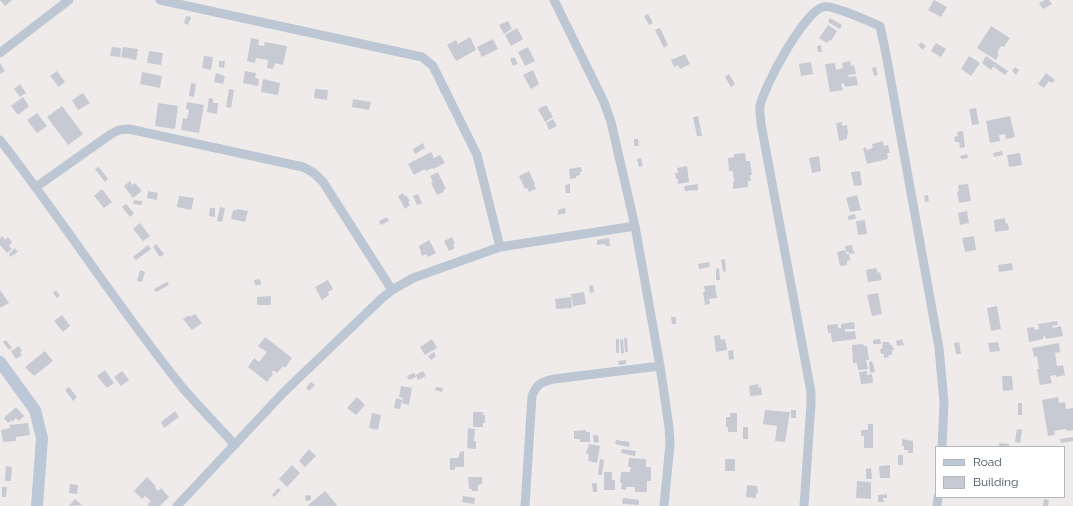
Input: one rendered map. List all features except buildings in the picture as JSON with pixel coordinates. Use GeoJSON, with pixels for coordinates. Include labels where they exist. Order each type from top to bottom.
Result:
{"type":"FeatureCollection","features":[{"type":"Feature","properties":{"kind":"street"},"geometry":{"type":"LineString","coordinates":[[0,53],[69,0]]}},
{"type":"Feature","properties":{"kind":"street"},"geometry":{"type":"LineString","coordinates":[[160,0],[422,57],[432,66],[477,155],[500,247]]}},
{"type":"Feature","properties":{"kind":"street"},"geometry":{"type":"LineString","coordinates":[[554,0],[604,102],[611,122],[635,226],[660,366],[669,427],[670,444],[664,506]]}},
{"type":"Feature","properties":{"kind":"street"},"geometry":{"type":"LineString","coordinates":[[804,506],[811,392],[761,124],[760,107],[782,55],[807,20],[816,10],[824,6],[880,26],[939,348],[944,403],[942,446]]}},
{"type":"Feature","properties":{"kind":"street"},"geometry":{"type":"LineString","coordinates":[[36,188],[111,134],[119,130],[129,129],[303,167],[314,173],[323,182],[392,290]]}},
{"type":"Feature","properties":{"kind":"street"},"geometry":{"type":"LineString","coordinates":[[0,140],[112,295],[183,388],[235,445]]}},
{"type":"Feature","properties":{"kind":"street"},"geometry":{"type":"LineString","coordinates":[[177,506],[283,394],[392,290],[413,278],[500,247],[635,226]]}},
{"type":"Feature","properties":{"kind":"street"},"geometry":{"type":"LineString","coordinates":[[0,362],[35,410],[41,430],[42,438],[37,506]]}},
{"type":"Feature","properties":{"kind":"street"},"geometry":{"type":"LineString","coordinates":[[525,506],[532,396],[535,387],[542,382],[554,379],[660,366]]}}]}
